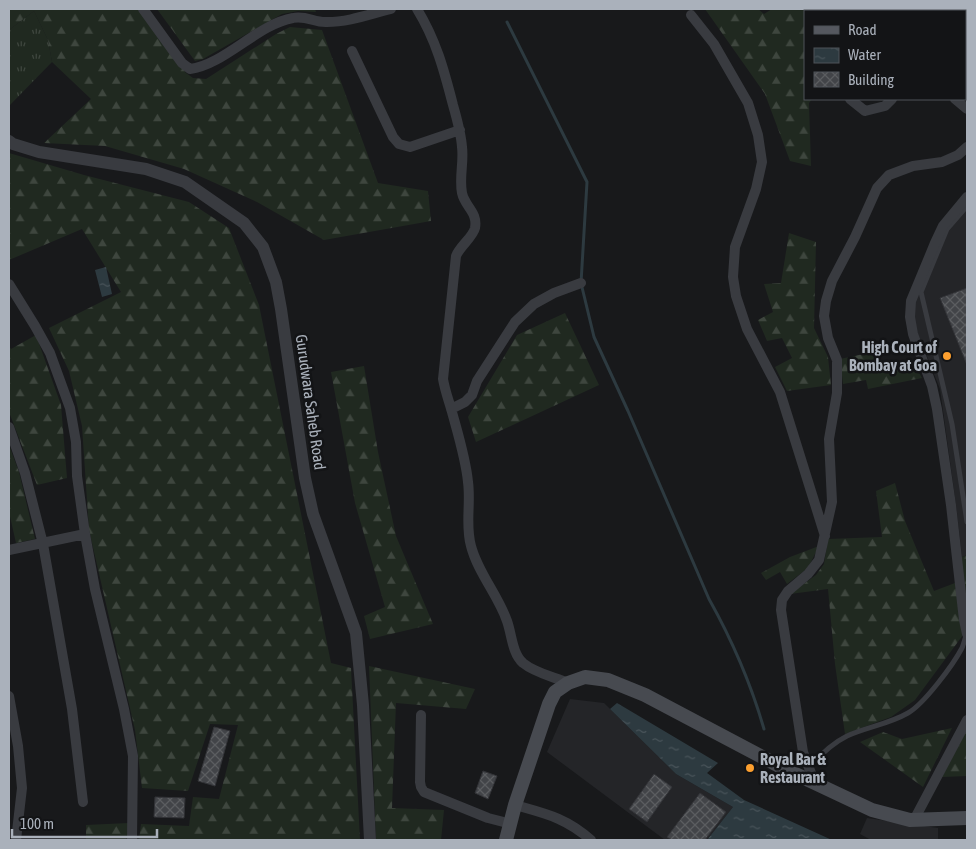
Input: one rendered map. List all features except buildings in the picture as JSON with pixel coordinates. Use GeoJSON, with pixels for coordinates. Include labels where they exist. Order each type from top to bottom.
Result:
{"type":"FeatureCollection","features":[{"type":"Feature","properties":{"kind":"main road"},"geometry":{"type":"LineString","coordinates":[[506,840],[515,805],[549,704],[555,692],[568,683],[585,677],[608,680],[645,695],[785,769],[872,810],[914,820],[967,818]]}},
{"type":"Feature","properties":{"kind":"street"},"geometry":{"type":"LineString","coordinates":[[143,9],[182,63],[190,68],[206,64],[277,23],[293,18],[306,17],[324,23],[344,21],[391,9]]}},
{"type":"Feature","properties":{"kind":"street"},"geometry":{"type":"LineString","coordinates":[[417,9],[430,32],[443,63],[460,130],[462,193],[476,219],[474,231],[459,247],[456,256],[443,379],[444,390],[451,409],[468,481],[467,527],[471,546],[477,563],[499,603],[507,622],[515,651],[522,662],[534,670],[568,683]]}},
{"type":"Feature","properties":{"kind":"street"},"geometry":{"type":"LineString","coordinates":[[691,15],[714,44],[748,104],[758,135],[762,162],[756,189],[735,247],[732,277],[736,296],[748,329],[780,392],[825,537]]}},
{"type":"Feature","properties":{"kind":"street"},"geometry":{"type":"LineString","coordinates":[[352,51],[393,137],[399,144],[410,147],[460,130]]}},
{"type":"Feature","properties":{"kind":"street"},"geometry":{"type":"LineString","coordinates":[[851,100],[865,110],[885,106],[891,100]]}},
{"type":"Feature","properties":{"kind":"street"},"geometry":{"type":"LineString","coordinates":[[956,100],[967,109]]}},
{"type":"Feature","properties":{"kind":"street","name":"Gurudwara Saheb Road"},"geometry":{"type":"LineString","coordinates":[[9,141],[39,152],[146,169],[186,182],[244,223],[264,247],[276,282],[281,309],[305,478],[313,514],[356,633],[363,706],[370,840]]}},
{"type":"Feature","properties":{"kind":"street"},"geometry":{"type":"LineString","coordinates":[[814,782],[803,752],[781,610],[782,600],[788,591],[808,574],[820,560],[832,502],[829,439],[837,393],[837,360],[828,338],[824,316],[826,301],[832,281],[855,237],[877,188],[889,175],[913,166],[942,162],[958,155],[967,147]]}},
{"type":"Feature","properties":{"kind":"street"},"geometry":{"type":"LineString","coordinates":[[967,197],[943,226],[911,301],[910,317],[913,334],[932,386],[937,409],[951,505],[960,594],[967,633]]}},
{"type":"Feature","properties":{"kind":"street"},"geometry":{"type":"LineString","coordinates":[[451,409],[465,402],[472,395],[477,381],[515,322],[534,304],[554,293],[581,283]]}},
{"type":"Feature","properties":{"kind":"street"},"geometry":{"type":"LineString","coordinates":[[9,284],[50,353],[70,408],[76,442],[77,476],[85,534],[95,588],[124,709],[133,756],[132,840]]}},
{"type":"Feature","properties":{"kind":"street"},"geometry":{"type":"LineString","coordinates":[[9,426],[25,473],[43,544],[72,709],[83,802]]}},
{"type":"Feature","properties":{"kind":"street"},"geometry":{"type":"LineString","coordinates":[[9,550],[85,534]]}},
{"type":"Feature","properties":{"kind":"street"},"geometry":{"type":"LineString","coordinates":[[9,696],[18,746],[22,788],[16,840]]}},
{"type":"Feature","properties":{"kind":"street"},"geometry":{"type":"LineString","coordinates":[[421,715],[420,782],[424,792],[488,818],[511,824]]}},
{"type":"Feature","properties":{"kind":"street"},"geometry":{"type":"LineString","coordinates":[[914,820],[967,720]]}},
{"type":"Feature","properties":{"kind":"street"},"geometry":{"type":"LineString","coordinates":[[515,805],[546,813],[568,822],[592,840]]}},
{"type":"Feature","properties":{"kind":"lane"},"geometry":{"type":"LineString","coordinates":[[967,206],[947,229],[921,292],[952,424],[967,522]]}},
{"type":"Feature","properties":{"kind":"lane"},"geometry":{"type":"LineString","coordinates":[[809,768],[834,744],[848,736],[891,721],[909,713],[920,705],[953,661],[962,647],[967,633]]}},
{"type":"Feature","properties":{"kind":"shaded area","name":"High Court of Bombay at Goa"},"geometry":{"type":"Polygon","coordinates":[[[967,199],[967,555],[962,557],[940,389],[914,324],[915,293],[947,222],[967,199]]]}},
{"type":"Feature","properties":{"kind":"shaded area"},"geometry":{"type":"Polygon","coordinates":[[[570,699],[604,703],[676,774],[733,807],[707,840],[665,840],[547,752],[570,699]]]}},
{"type":"Feature","properties":{"kind":"shaded area"},"geometry":{"type":"Polygon","coordinates":[[[867,818],[938,828],[938,840],[871,840],[860,834],[867,818]]]}},
{"type":"Feature","properties":{"kind":"green space"},"geometry":{"type":"Polygon","coordinates":[[[9,9],[139,9],[186,73],[193,78],[206,79],[290,27],[322,30],[378,183],[428,191],[431,221],[324,240],[257,202],[184,169],[105,146],[44,143],[91,99],[52,62],[48,40],[34,11],[9,30],[9,9]]]}},
{"type":"Feature","properties":{"kind":"green space"},"geometry":{"type":"Polygon","coordinates":[[[157,9],[315,9],[316,12],[298,11],[282,14],[203,59],[195,61],[157,9]]]}},
{"type":"Feature","properties":{"kind":"green space"},"geometry":{"type":"Polygon","coordinates":[[[705,9],[758,9],[764,14],[772,9],[832,9],[804,10],[804,100],[811,100],[809,103],[811,166],[790,161],[765,94],[705,9]]]}},
{"type":"Feature","properties":{"kind":"green space"},"geometry":{"type":"Polygon","coordinates":[[[34,11],[48,40],[52,62],[9,106],[9,30],[34,11]]]}},
{"type":"Feature","properties":{"kind":"green space"},"geometry":{"type":"Polygon","coordinates":[[[9,153],[84,175],[189,202],[229,228],[259,305],[331,663],[351,668],[360,840],[139,840],[141,824],[189,826],[193,797],[219,799],[238,725],[210,724],[188,791],[142,788],[135,730],[89,530],[82,426],[69,371],[49,328],[121,292],[82,229],[9,260],[9,153]]]}},
{"type":"Feature","properties":{"kind":"green space"},"geometry":{"type":"Polygon","coordinates":[[[789,233],[816,242],[814,328],[828,357],[831,385],[787,391],[775,367],[792,358],[782,338],[767,341],[758,320],[773,312],[764,284],[781,283],[789,233]]]}},
{"type":"Feature","properties":{"kind":"green space"},"geometry":{"type":"Polygon","coordinates":[[[565,313],[599,385],[476,442],[468,417],[517,335],[565,313]]]}},
{"type":"Feature","properties":{"kind":"green space"},"geometry":{"type":"Polygon","coordinates":[[[36,335],[61,405],[67,478],[37,485],[9,412],[9,346],[11,349],[36,335]]]}},
{"type":"Feature","properties":{"kind":"green space"},"geometry":{"type":"Polygon","coordinates":[[[878,351],[882,364],[911,359],[922,378],[868,389],[866,380],[843,384],[840,359],[878,351]]]}},
{"type":"Feature","properties":{"kind":"green space"},"geometry":{"type":"Polygon","coordinates":[[[364,366],[378,452],[396,536],[433,624],[370,639],[364,616],[385,607],[355,503],[331,372],[364,366]]]}},
{"type":"Feature","properties":{"kind":"green space"},"geometry":{"type":"Polygon","coordinates":[[[9,445],[19,472],[35,539],[16,543],[9,512],[9,445]]]}},
{"type":"Feature","properties":{"kind":"green space"},"geometry":{"type":"Polygon","coordinates":[[[895,483],[905,521],[934,591],[955,583],[963,635],[915,700],[891,717],[845,734],[835,664],[828,589],[790,594],[816,575],[824,564],[828,539],[882,537],[876,491],[895,483]]]}},
{"type":"Feature","properties":{"kind":"green space"},"geometry":{"type":"Polygon","coordinates":[[[819,546],[808,568],[787,584],[780,572],[766,580],[761,573],[790,557],[819,546]]]}},
{"type":"Feature","properties":{"kind":"green space"},"geometry":{"type":"Polygon","coordinates":[[[967,555],[967,602],[961,578],[962,557],[967,555]]]}},
{"type":"Feature","properties":{"kind":"green space"},"geometry":{"type":"Polygon","coordinates":[[[369,666],[475,689],[466,709],[396,703],[392,808],[444,810],[441,840],[376,840],[369,666]]]}},
{"type":"Feature","properties":{"kind":"green space"},"geometry":{"type":"Polygon","coordinates":[[[952,728],[923,787],[860,742],[883,732],[902,739],[952,728]]]}},
{"type":"Feature","properties":{"kind":"green space"},"geometry":{"type":"Polygon","coordinates":[[[967,730],[967,776],[942,777],[967,730]]]}},
{"type":"Feature","properties":{"kind":"green space"},"geometry":{"type":"Polygon","coordinates":[[[129,823],[126,840],[86,840],[86,825],[129,823]]]}},
{"type":"Feature","properties":{"kind":"water"},"geometry":{"type":"Polygon","coordinates":[[[106,267],[112,294],[102,297],[95,270],[106,267]]]}},
{"type":"Feature","properties":{"kind":"water"},"geometry":{"type":"Polygon","coordinates":[[[617,703],[718,763],[707,773],[744,800],[832,840],[707,840],[733,807],[676,774],[610,709],[617,703]]]}},
{"type":"Feature","properties":{"kind":"waterway"},"geometry":{"type":"LineString","coordinates":[[507,22],[587,182],[581,283],[594,337],[709,599],[740,662],[764,729]]}},
{"type":"Feature","properties":{"kind":"place","name":"High Court of Bombay at Goa"},"geometry":{"type":"Point","coordinates":[947,356]}},
{"type":"Feature","properties":{"kind":"place","name":"Royal Bar & Restaurant"},"geometry":{"type":"Point","coordinates":[750,768]}}]}
